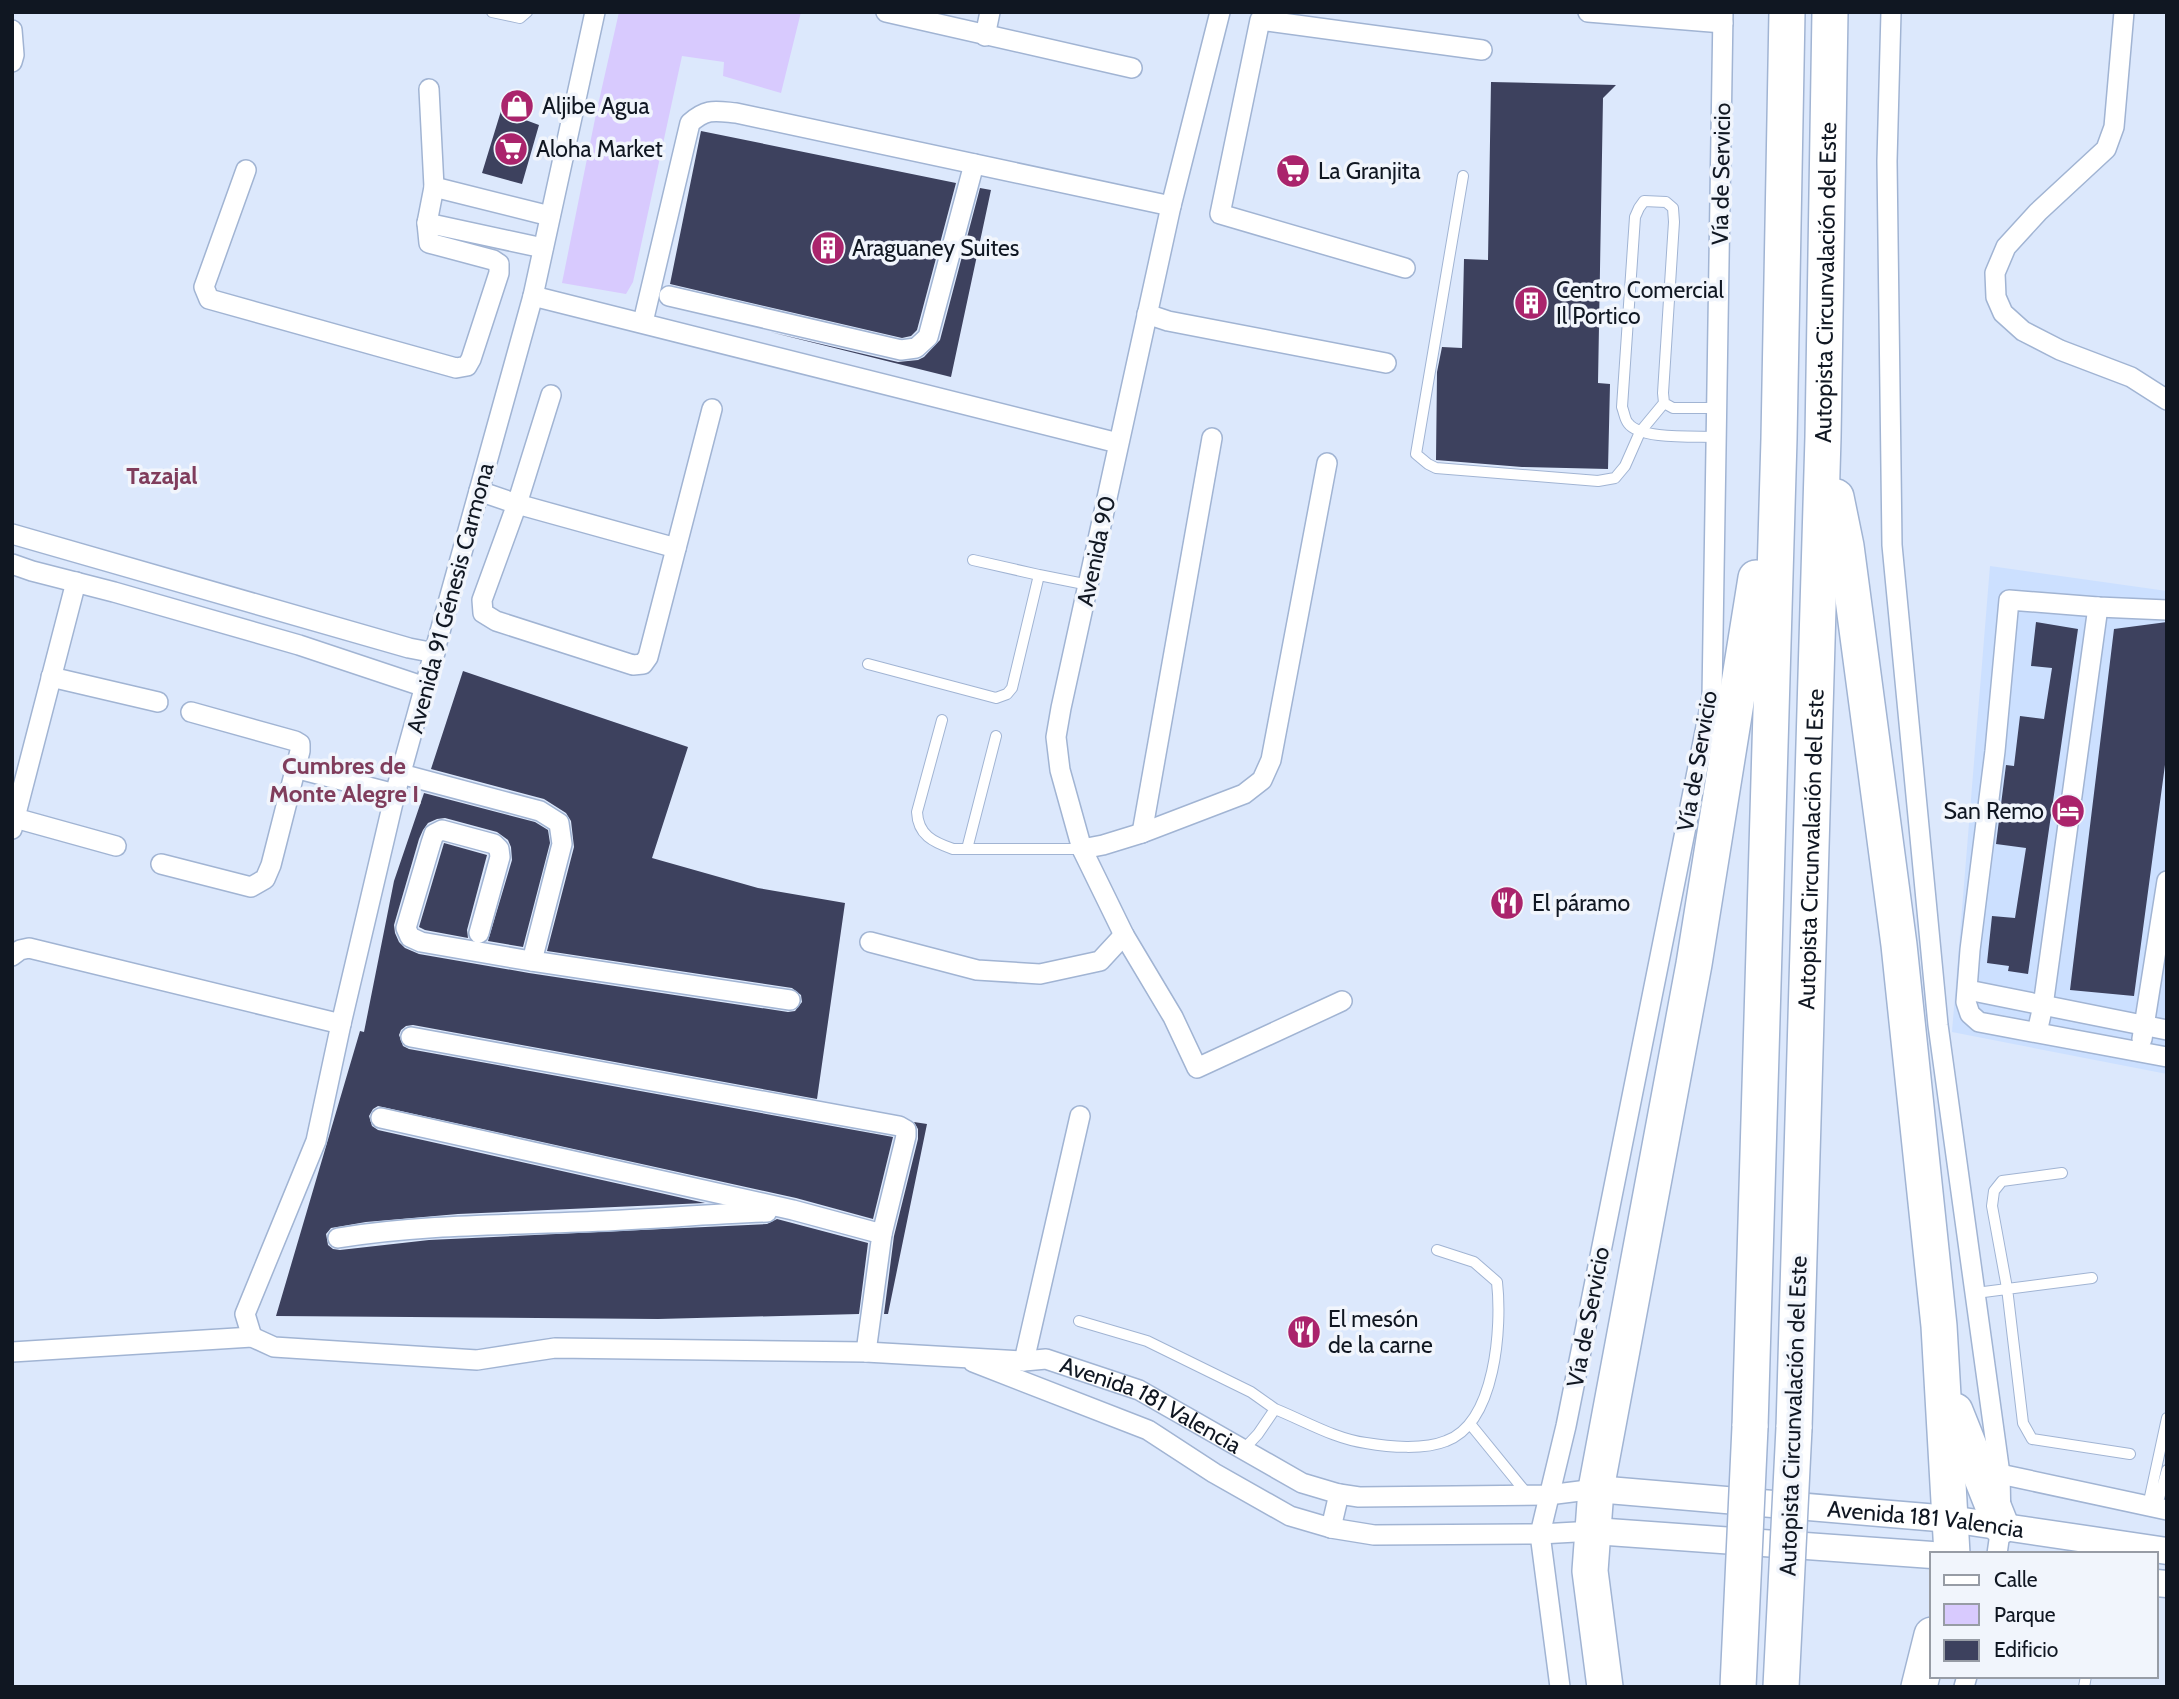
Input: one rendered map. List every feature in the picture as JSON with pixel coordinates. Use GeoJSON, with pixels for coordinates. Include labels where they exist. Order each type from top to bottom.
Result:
{"type":"FeatureCollection","features":[{"type":"Feature","properties":{"kind":"highway","name":"Autopista Circunvalación del Este"},"geometry":{"type":"LineString","coordinates":[[1738,1687],[1750,1427],[1779,439],[1787,12]]}},
{"type":"Feature","properties":{"kind":"highway","name":"Autopista Circunvalación del Este"},"geometry":{"type":"LineString","coordinates":[[1781,1687],[1794,1428],[1823,437],[1830,12]]}},
{"type":"Feature","properties":{"kind":"highway"},"geometry":{"type":"LineString","coordinates":[[1823,437],[1846,546],[1899,945],[1939,1326],[1952,1552]]}},
{"type":"Feature","properties":{"kind":"highway"},"geometry":{"type":"LineString","coordinates":[[1605,1687],[1590,1571],[1596,1489],[1694,964],[1779,439]]}},
{"type":"Feature","properties":{"kind":"highway"},"geometry":{"type":"LineString","coordinates":[[1942,1375],[1999,1540]]}},
{"type":"Feature","properties":{"kind":"highway"},"geometry":{"type":"LineString","coordinates":[[1919,1687],[1930,1643]]}},
{"type":"Feature","properties":{"kind":"street","name":"Avenida 91 Génesis Carmona"},"geometry":{"type":"LineString","coordinates":[[252,1337],[245,1314],[316,1141],[395,794],[533,296],[595,12]]}},
{"type":"Feature","properties":{"kind":"street"},"geometry":{"type":"LineString","coordinates":[[886,12],[1132,68]]}},
{"type":"Feature","properties":{"kind":"street"},"geometry":{"type":"LineString","coordinates":[[985,36],[990,12]]}},
{"type":"Feature","properties":{"kind":"street","name":"Avenida 90"},"geometry":{"type":"LineString","coordinates":[[1220,12],[1171,206],[1118,443],[1056,737],[1060,770],[1082,849],[1124,934],[1173,1017],[1197,1068],[1342,1001]]}},
{"type":"Feature","properties":{"kind":"street"},"geometry":{"type":"LineString","coordinates":[[1588,12],[1723,18]]}},
{"type":"Feature","properties":{"kind":"street"},"geometry":{"type":"LineString","coordinates":[[1891,12],[1887,161],[1892,545],[1938,1025],[2000,1474],[1999,1540]]}},
{"type":"Feature","properties":{"kind":"street"},"geometry":{"type":"LineString","coordinates":[[2124,12],[2114,127],[2106,149],[2038,212],[2007,247],[1996,273],[1996,297],[2003,313],[2023,331],[2060,350],[2131,377],[2167,400]]}},
{"type":"Feature","properties":{"kind":"street"},"geometry":{"type":"LineString","coordinates":[[1405,268],[1220,214],[1259,20],[1280,17],[1482,50]]}},
{"type":"Feature","properties":{"kind":"street","name":"Vía de Servicio"},"geometry":{"type":"LineString","coordinates":[[1559,1687],[1540,1534],[1539,1495],[1571,1399],[1712,696],[1723,18]]}},
{"type":"Feature","properties":{"kind":"street"},"geometry":{"type":"LineString","coordinates":[[12,30],[12,62]]}},
{"type":"Feature","properties":{"kind":"street"},"geometry":{"type":"LineString","coordinates":[[246,170],[204,287],[209,299],[456,368],[467,366],[499,273],[499,264],[493,260],[429,243],[427,223],[435,187],[429,89]]}},
{"type":"Feature","properties":{"kind":"street"},"geometry":{"type":"LineString","coordinates":[[643,323],[690,123],[700,114],[712,111],[736,113],[1171,206]]}},
{"type":"Feature","properties":{"kind":"street"},"geometry":{"type":"LineString","coordinates":[[669,296],[901,350],[916,348],[928,337],[974,164]]}},
{"type":"Feature","properties":{"kind":"street"},"geometry":{"type":"LineString","coordinates":[[435,187],[550,216]]}},
{"type":"Feature","properties":{"kind":"street"},"geometry":{"type":"LineString","coordinates":[[427,223],[543,248]]}},
{"type":"Feature","properties":{"kind":"street"},"geometry":{"type":"LineString","coordinates":[[533,296],[1118,443]]}},
{"type":"Feature","properties":{"kind":"street"},"geometry":{"type":"LineString","coordinates":[[1147,314],[1168,321],[1386,363]]}},
{"type":"Feature","properties":{"kind":"street"},"geometry":{"type":"LineString","coordinates":[[551,395],[517,504],[482,600],[483,613],[496,621],[633,665],[643,664],[648,657],[712,409]]}},
{"type":"Feature","properties":{"kind":"street"},"geometry":{"type":"LineString","coordinates":[[1142,833],[1212,438]]}},
{"type":"Feature","properties":{"kind":"street"},"geometry":{"type":"LineString","coordinates":[[1082,849],[1142,833],[1244,794],[1262,780],[1271,760],[1327,463]]}},
{"type":"Feature","properties":{"kind":"street"},"geometry":{"type":"LineString","coordinates":[[479,491],[676,548]]}},
{"type":"Feature","properties":{"kind":"street"},"geometry":{"type":"LineString","coordinates":[[12,534],[435,653]]}},
{"type":"Feature","properties":{"kind":"street"},"geometry":{"type":"LineString","coordinates":[[12,564],[299,645],[425,687]]}},
{"type":"Feature","properties":{"kind":"street"},"geometry":{"type":"LineString","coordinates":[[76,582],[13,823],[116,846]]}},
{"type":"Feature","properties":{"kind":"street"},"geometry":{"type":"LineString","coordinates":[[2167,610],[2009,600],[1995,751],[1966,1002],[1970,1014],[1979,1021],[2167,1057]]}},
{"type":"Feature","properties":{"kind":"street"},"geometry":{"type":"LineString","coordinates":[[2037,1032],[2043,1006],[2098,607]]}},
{"type":"Feature","properties":{"kind":"street"},"geometry":{"type":"LineString","coordinates":[[51,677],[158,702]]}},
{"type":"Feature","properties":{"kind":"street"},"geometry":{"type":"LineString","coordinates":[[161,864],[251,887],[264,879],[271,865],[300,744],[191,712]]}},
{"type":"Feature","properties":{"kind":"street"},"geometry":{"type":"LineString","coordinates":[[295,768],[395,794]]}},
{"type":"Feature","properties":{"kind":"street"},"geometry":{"type":"LineString","coordinates":[[401,774],[540,811],[559,824],[562,844],[532,961],[790,1000]]}},
{"type":"Feature","properties":{"kind":"street"},"geometry":{"type":"LineString","coordinates":[[479,933],[500,857],[499,849],[494,844],[442,830],[434,834],[405,928],[410,937],[421,942],[531,961]]}},
{"type":"Feature","properties":{"kind":"street"},"geometry":{"type":"LineString","coordinates":[[2140,1051],[2167,881]]}},
{"type":"Feature","properties":{"kind":"street"},"geometry":{"type":"LineString","coordinates":[[870,942],[977,970],[1040,974],[1100,961],[1124,934]]}},
{"type":"Feature","properties":{"kind":"street"},"geometry":{"type":"LineString","coordinates":[[12,956],[29,948],[341,1024]]}},
{"type":"Feature","properties":{"kind":"street"},"geometry":{"type":"LineString","coordinates":[[1968,990],[2167,1030]]}},
{"type":"Feature","properties":{"kind":"street"},"geometry":{"type":"LineString","coordinates":[[411,1037],[899,1126],[906,1130],[882,1234],[866,1352]]}},
{"type":"Feature","properties":{"kind":"street"},"geometry":{"type":"LineString","coordinates":[[1024,1361],[1080,1116]]}},
{"type":"Feature","properties":{"kind":"street"},"geometry":{"type":"LineString","coordinates":[[381,1118],[793,1210],[882,1234]]}},
{"type":"Feature","properties":{"kind":"street"},"geometry":{"type":"LineString","coordinates":[[338,1238],[372,1232],[468,1226],[793,1210]]}},
{"type":"Feature","properties":{"kind":"street"},"geometry":{"type":"LineString","coordinates":[[12,1352],[252,1337],[274,1347],[477,1360],[555,1348],[866,1352],[962,1358]]}},
{"type":"Feature","properties":{"kind":"street","name":"Avenida 181 Valencia"},"geometry":{"type":"LineString","coordinates":[[962,1358],[1024,1361],[1046,1359],[1139,1390],[1303,1483],[1339,1494],[1359,1497],[1539,1495],[1596,1489],[1950,1519],[1999,1540],[2167,1551]]}},
{"type":"Feature","properties":{"kind":"street","name":"Avenida 181 Valencia"},"geometry":{"type":"LineString","coordinates":[[962,1358],[1148,1430],[1214,1473],[1290,1516],[1331,1528],[1374,1535],[1594,1531],[1930,1555]]}},
{"type":"Feature","properties":{"kind":"street"},"geometry":{"type":"LineString","coordinates":[[2000,1474],[2157,1509]]}},
{"type":"Feature","properties":{"kind":"street"},"geometry":{"type":"LineString","coordinates":[[1331,1528],[1339,1494]]}},
{"type":"Feature","properties":{"kind":"lane"},"geometry":{"type":"LineString","coordinates":[[492,12],[520,18],[527,12]]}},
{"type":"Feature","properties":{"kind":"lane"},"geometry":{"type":"LineString","coordinates":[[1463,176],[1416,454],[1436,468],[1598,481],[1615,478],[1625,466],[1640,432],[1664,402],[1673,208],[1666,202],[1644,201],[1635,217],[1622,407],[1628,424],[1640,432],[1716,437]]}},
{"type":"Feature","properties":{"kind":"lane"},"geometry":{"type":"LineString","coordinates":[[1664,402],[1673,408],[1717,408]]}},
{"type":"Feature","properties":{"kind":"lane"},"geometry":{"type":"LineString","coordinates":[[973,560],[1089,584]]}},
{"type":"Feature","properties":{"kind":"lane"},"geometry":{"type":"LineString","coordinates":[[868,664],[996,698],[1007,694],[1012,688],[1039,575]]}},
{"type":"Feature","properties":{"kind":"lane"},"geometry":{"type":"LineString","coordinates":[[942,720],[917,812],[922,833],[934,843],[953,849],[1082,849]]}},
{"type":"Feature","properties":{"kind":"lane"},"geometry":{"type":"LineString","coordinates":[[967,849],[996,736]]}},
{"type":"Feature","properties":{"kind":"lane"},"geometry":{"type":"LineString","coordinates":[[2062,1173],[2002,1181],[1994,1191],[1993,1206],[2007,1288],[2023,1423],[2032,1439],[2130,1454]]}},
{"type":"Feature","properties":{"kind":"lane"},"geometry":{"type":"LineString","coordinates":[[1079,1321],[1147,1341],[1251,1392],[1276,1409],[1341,1437],[1365,1443],[1410,1447],[1446,1442],[1471,1425],[1487,1395],[1499,1300],[1497,1282],[1474,1262],[1437,1250]]}},
{"type":"Feature","properties":{"kind":"lane"},"geometry":{"type":"LineString","coordinates":[[1976,1293],[2092,1278]]}},
{"type":"Feature","properties":{"kind":"lane"},"geometry":{"type":"LineString","coordinates":[[1243,1450],[1276,1409]]}},
{"type":"Feature","properties":{"kind":"lane"},"geometry":{"type":"LineString","coordinates":[[2157,1509],[2167,1418]]}},
{"type":"Feature","properties":{"kind":"lane"},"geometry":{"type":"LineString","coordinates":[[1471,1425],[1539,1495]]}},
{"type":"Feature","properties":{"kind":"lane"},"geometry":{"type":"LineString","coordinates":[[2157,1509],[2167,1470]]}},
{"type":"Feature","properties":{"kind":"shaded area","name":"San Remo"},"geometry":{"type":"Polygon","coordinates":[[[1990,566],[2167,591],[2167,1074],[1952,1032],[1990,566]]]}},
{"type":"Feature","properties":{"kind":"green space"},"geometry":{"type":"Polygon","coordinates":[[[619,12],[801,12],[781,93],[723,76],[724,62],[682,56],[633,282],[626,294],[562,283],[619,12]]]}},
{"type":"Feature","properties":{"kind":"building","name":"Centro Comercial Il Portico"},"geometry":{"type":"Polygon","coordinates":[[[1491,82],[1616,85],[1603,98],[1598,383],[1610,384],[1608,469],[1522,467],[1436,460],[1437,372],[1442,347],[1462,348],[1464,259],[1488,260],[1491,82]]]}},
{"type":"Feature","properties":{"kind":"building","name":"Aloha Market"},"geometry":{"type":"Polygon","coordinates":[[[501,111],[539,125],[522,184],[482,173],[501,111]]]}},
{"type":"Feature","properties":{"kind":"building","name":"Araguaney Suites"},"geometry":{"type":"Polygon","coordinates":[[[701,131],[956,183],[917,330],[911,336],[902,338],[670,284],[701,131]]]}},
{"type":"Feature","properties":{"kind":"building"},"geometry":{"type":"Polygon","coordinates":[[[980,188],[991,190],[951,377],[770,332],[898,362],[924,357],[940,340],[980,188]]]}},
{"type":"Feature","properties":{"kind":"building"},"geometry":{"type":"Polygon","coordinates":[[[2036,622],[2078,629],[2028,974],[2008,971],[2009,966],[1987,963],[1992,916],[2015,918],[2026,848],[1996,844],[2006,765],[2014,766],[2020,716],[2044,719],[2052,668],[2031,666],[2036,622]]]}},
{"type":"Feature","properties":{"kind":"building"},"geometry":{"type":"Polygon","coordinates":[[[2167,622],[2167,750],[2134,996],[2070,990],[2114,629],[2167,622]]]}},
{"type":"Feature","properties":{"kind":"building"},"geometry":{"type":"Polygon","coordinates":[[[463,671],[688,747],[652,858],[758,888],[845,903],[817,1099],[413,1025],[401,1030],[399,1035],[403,1046],[893,1137],[873,1219],[796,1198],[378,1106],[369,1116],[372,1126],[378,1130],[705,1203],[458,1214],[366,1222],[331,1228],[326,1234],[328,1245],[340,1250],[429,1240],[767,1224],[777,1219],[868,1243],[859,1314],[658,1319],[276,1316],[360,1031],[364,1032],[394,881],[424,793],[535,822],[548,830],[550,843],[523,947],[488,941],[512,860],[508,840],[497,832],[445,818],[428,823],[419,839],[394,925],[399,942],[405,948],[419,954],[529,973],[788,1012],[795,1011],[802,1002],[801,995],[792,988],[547,951],[574,847],[571,821],[566,813],[544,799],[431,769],[463,671]]]}},
{"type":"Feature","properties":{"kind":"building"},"geometry":{"type":"Polygon","coordinates":[[[444,843],[487,855],[467,930],[468,938],[419,927],[444,843]]]}},
{"type":"Feature","properties":{"kind":"building"},"geometry":{"type":"Polygon","coordinates":[[[914,1122],[927,1124],[888,1314],[884,1314],[894,1236],[918,1139],[918,1129],[914,1122]]]}},
{"type":"Feature","properties":{"kind":"place","name":"Aljibe Agua"},"geometry":{"type":"Point","coordinates":[517,106]}},
{"type":"Feature","properties":{"kind":"place","name":"Aloha Market"},"geometry":{"type":"Point","coordinates":[511,149]}},
{"type":"Feature","properties":{"kind":"place","name":"La Granjita"},"geometry":{"type":"Point","coordinates":[1293,171]}},
{"type":"Feature","properties":{"kind":"place","name":"Araguaney Suites"},"geometry":{"type":"Point","coordinates":[828,248]}},
{"type":"Feature","properties":{"kind":"place","name":"Centro Comercial Il Portico"},"geometry":{"type":"Point","coordinates":[1531,303]}},
{"type":"Feature","properties":{"kind":"place","name":"San Remo"},"geometry":{"type":"Point","coordinates":[2068,811]}},
{"type":"Feature","properties":{"kind":"place","name":"El páramo"},"geometry":{"type":"Point","coordinates":[1507,903]}},
{"type":"Feature","properties":{"kind":"place","name":"El mesón de la carne"},"geometry":{"type":"Point","coordinates":[1304,1332]}},
{"type":"Feature","properties":{"kind":"district","name":"Tazajal"},"geometry":{"type":"Point","coordinates":[162,476]}},
{"type":"Feature","properties":{"kind":"district","name":"Cumbres de Monte Alegre I"},"geometry":{"type":"Point","coordinates":[344,780]}}]}
